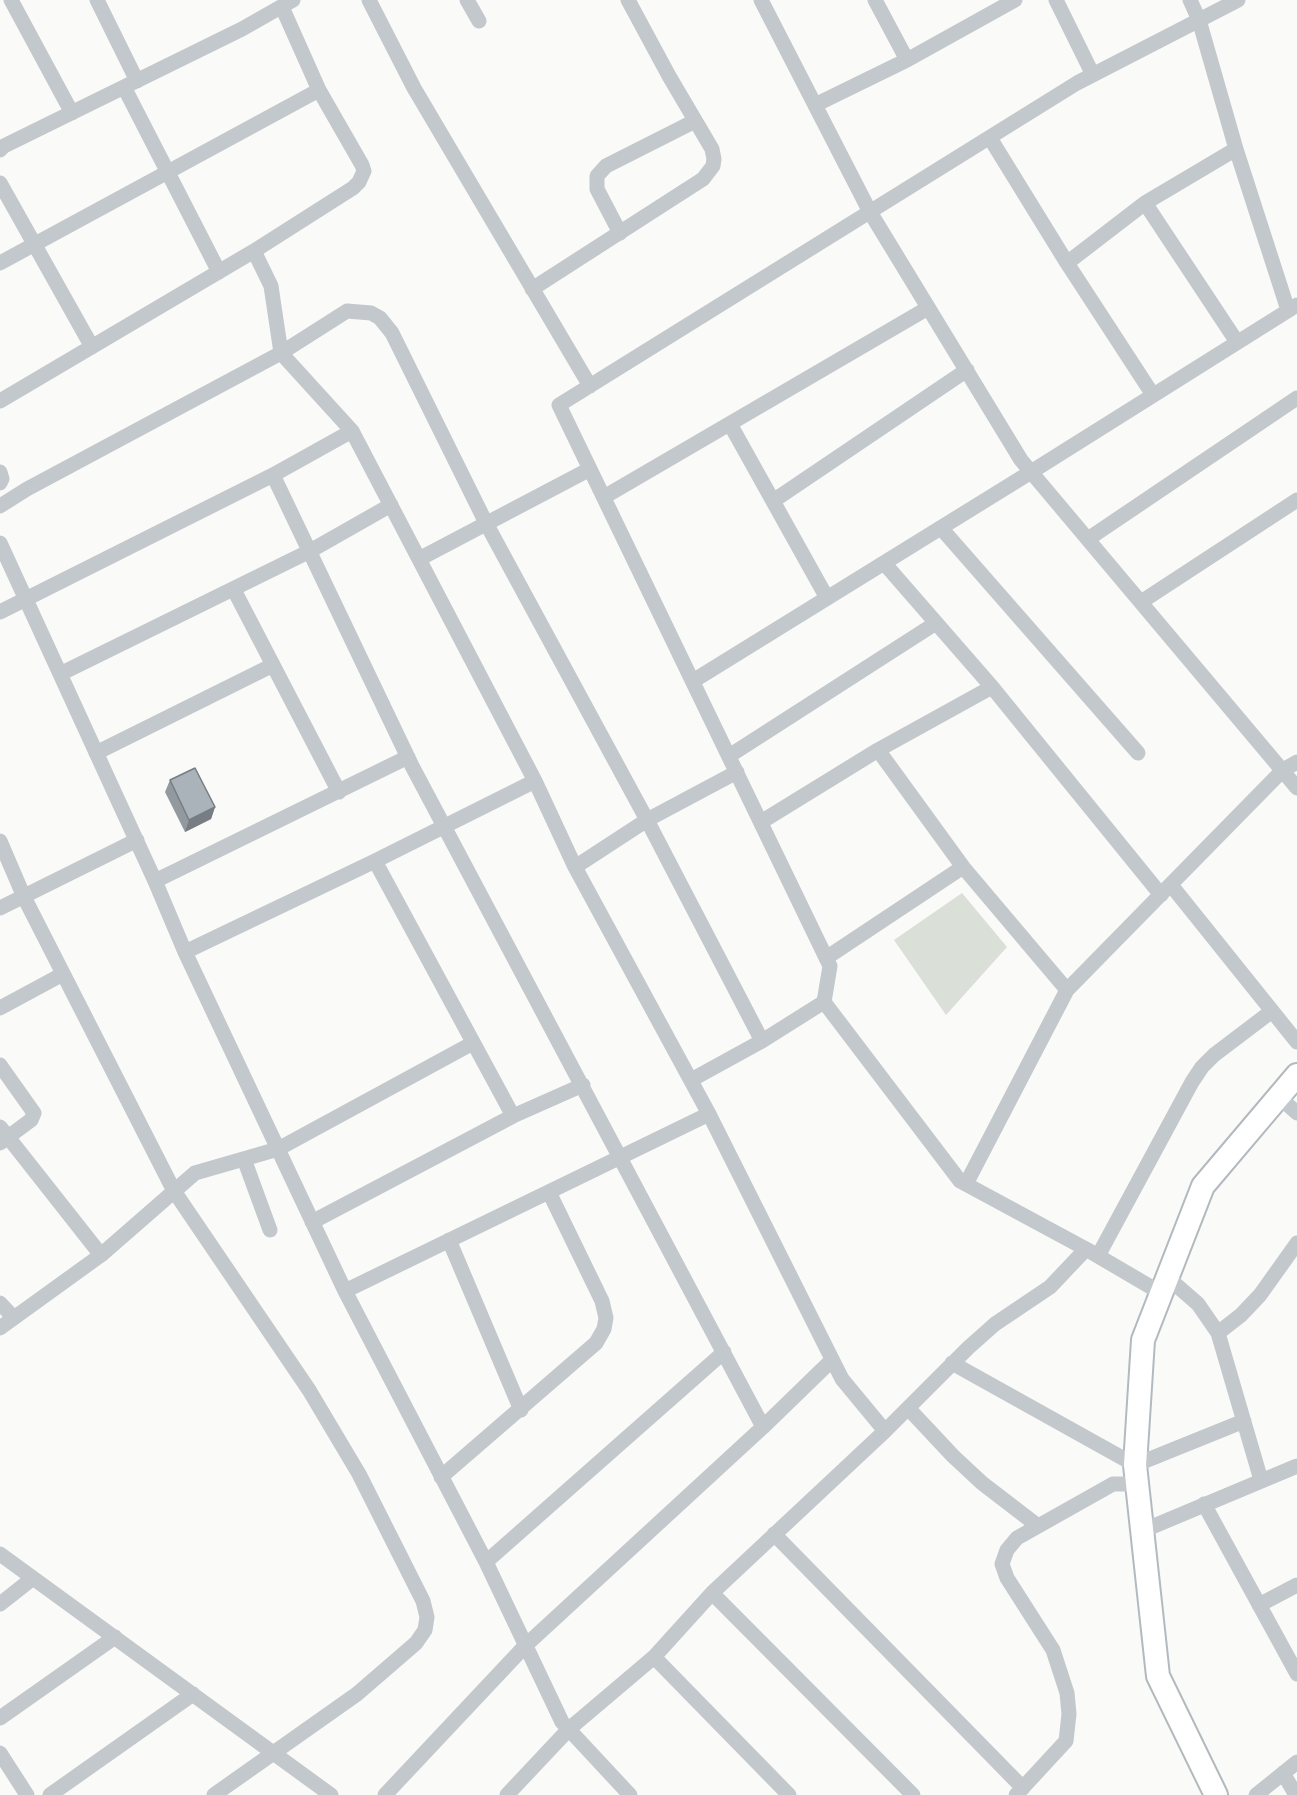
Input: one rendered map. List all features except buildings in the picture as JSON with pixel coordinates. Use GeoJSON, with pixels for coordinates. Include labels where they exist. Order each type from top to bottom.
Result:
{"type":"FeatureCollection","features":[{"type":"Feature","properties":{"kind":"main road"},"geometry":{"type":"LineString","coordinates":[[1216,1795],[1158,1676],[1136,1474],[1143,1340],[1203,1186],[1297,1075]]}},
{"type":"Feature","properties":{"kind":"street"},"geometry":{"type":"LineString","coordinates":[[11,0],[72,113]]}},
{"type":"Feature","properties":{"kind":"street"},"geometry":{"type":"LineString","coordinates":[[97,0],[166,172],[219,272]]}},
{"type":"Feature","properties":{"kind":"street"},"geometry":{"type":"LineString","coordinates":[[369,0],[414,88],[590,386]]}},
{"type":"Feature","properties":{"kind":"street"},"geometry":{"type":"LineString","coordinates":[[467,0],[479,21]]}},
{"type":"Feature","properties":{"kind":"street"},"geometry":{"type":"LineString","coordinates":[[532,289],[703,179],[709,173],[714,159],[712,149],[628,0]]}},
{"type":"Feature","properties":{"kind":"street"},"geometry":{"type":"LineString","coordinates":[[761,0],[870,212],[1021,460],[1297,788]]}},
{"type":"Feature","properties":{"kind":"street"},"geometry":{"type":"LineString","coordinates":[[875,0],[907,60]]}},
{"type":"Feature","properties":{"kind":"street"},"geometry":{"type":"LineString","coordinates":[[815,105],[907,60],[1015,0]]}},
{"type":"Feature","properties":{"kind":"street"},"geometry":{"type":"LineString","coordinates":[[1056,0],[1094,75]]}},
{"type":"Feature","properties":{"kind":"street"},"geometry":{"type":"LineString","coordinates":[[693,681],[1293,308],[1236,149],[1199,20],[1190,0]]}},
{"type":"Feature","properties":{"kind":"street"},"geometry":{"type":"LineString","coordinates":[[1238,0],[1094,75],[559,405],[830,966],[824,1002],[960,1180],[1092,1253],[1164,1285],[1198,1304],[1218,1333],[1261,1480]]}},
{"type":"Feature","properties":{"kind":"street"},"geometry":{"type":"LineString","coordinates":[[0,150],[242,29],[287,3],[319,90],[363,165],[362,177],[353,188],[254,251],[0,401]]}},
{"type":"Feature","properties":{"kind":"street"},"geometry":{"type":"LineString","coordinates":[[0,263],[319,90]]}},
{"type":"Feature","properties":{"kind":"street"},"geometry":{"type":"LineString","coordinates":[[620,233],[597,189],[597,176],[606,166],[695,121]]}},
{"type":"Feature","properties":{"kind":"street"},"geometry":{"type":"LineString","coordinates":[[990,138],[1153,396]]}},
{"type":"Feature","properties":{"kind":"street"},"geometry":{"type":"LineString","coordinates":[[1067,263],[1145,203],[1236,149]]}},
{"type":"Feature","properties":{"kind":"street"},"geometry":{"type":"LineString","coordinates":[[0,183],[92,347]]}},
{"type":"Feature","properties":{"kind":"street"},"geometry":{"type":"LineString","coordinates":[[1145,203],[1237,342]]}},
{"type":"Feature","properties":{"kind":"street"},"geometry":{"type":"LineString","coordinates":[[254,251],[271,286],[281,353],[352,431],[535,781],[575,867],[709,1114],[842,1379],[885,1431]]}},
{"type":"Feature","properties":{"kind":"street"},"geometry":{"type":"LineString","coordinates":[[604,498],[928,308]]}},
{"type":"Feature","properties":{"kind":"street"},"geometry":{"type":"LineString","coordinates":[[0,506],[27,489],[281,353],[347,311],[371,313],[380,318],[392,333],[486,523],[647,820],[762,1041]]}},
{"type":"Feature","properties":{"kind":"street"},"geometry":{"type":"LineString","coordinates":[[773,501],[967,370]]}},
{"type":"Feature","properties":{"kind":"street"},"geometry":{"type":"LineString","coordinates":[[1088,539],[1297,398]]}},
{"type":"Feature","properties":{"kind":"street"},"geometry":{"type":"LineString","coordinates":[[730,424],[827,598]]}},
{"type":"Feature","properties":{"kind":"street"},"geometry":{"type":"LineString","coordinates":[[0,612],[273,475],[352,431]]}},
{"type":"Feature","properties":{"kind":"street"},"geometry":{"type":"LineString","coordinates":[[419,559],[590,469]]}},
{"type":"Feature","properties":{"kind":"street"},"geometry":{"type":"LineString","coordinates":[[273,475],[408,757],[763,1427]]}},
{"type":"Feature","properties":{"kind":"street"},"geometry":{"type":"LineString","coordinates":[[1141,602],[1297,500]]}},
{"type":"Feature","properties":{"kind":"street"},"geometry":{"type":"LineString","coordinates":[[60,674],[234,590],[310,551],[391,505]]}},
{"type":"Feature","properties":{"kind":"street"},"geometry":{"type":"LineString","coordinates":[[941,528],[1138,753]]}},
{"type":"Feature","properties":{"kind":"street"},"geometry":{"type":"LineString","coordinates":[[0,543],[137,840],[185,952],[345,1291],[486,1562],[562,1722],[630,1795]]}},
{"type":"Feature","properties":{"kind":"street"},"geometry":{"type":"LineString","coordinates":[[884,563],[1297,1042]]}},
{"type":"Feature","properties":{"kind":"street"},"geometry":{"type":"LineString","coordinates":[[234,590],[339,792]]}},
{"type":"Feature","properties":{"kind":"street"},"geometry":{"type":"LineString","coordinates":[[729,756],[936,623]]}},
{"type":"Feature","properties":{"kind":"street"},"geometry":{"type":"LineString","coordinates":[[96,753],[273,665]]}},
{"type":"Feature","properties":{"kind":"street"},"geometry":{"type":"LineString","coordinates":[[761,822],[878,750],[992,687]]}},
{"type":"Feature","properties":{"kind":"street"},"geometry":{"type":"LineString","coordinates":[[878,750],[963,867],[1067,990]]}},
{"type":"Feature","properties":{"kind":"street"},"geometry":{"type":"LineString","coordinates":[[155,881],[408,757]]}},
{"type":"Feature","properties":{"kind":"street"},"geometry":{"type":"LineString","coordinates":[[966,1184],[1067,990],[1283,770],[1297,762]]}},
{"type":"Feature","properties":{"kind":"street"},"geometry":{"type":"LineString","coordinates":[[575,867],[647,820],[737,772]]}},
{"type":"Feature","properties":{"kind":"street"},"geometry":{"type":"LineString","coordinates":[[185,952],[445,827],[535,781]]}},
{"type":"Feature","properties":{"kind":"street"},"geometry":{"type":"LineString","coordinates":[[0,908],[137,840]]}},
{"type":"Feature","properties":{"kind":"street"},"geometry":{"type":"LineString","coordinates":[[0,841],[24,897],[174,1191],[309,1390],[348,1455],[423,1601],[427,1617],[425,1630],[416,1643],[357,1694],[214,1795]]}},
{"type":"Feature","properties":{"kind":"street"},"geometry":{"type":"LineString","coordinates":[[375,861],[513,1116]]}},
{"type":"Feature","properties":{"kind":"street"},"geometry":{"type":"LineString","coordinates":[[826,958],[963,867]]}},
{"type":"Feature","properties":{"kind":"street"},"geometry":{"type":"LineString","coordinates":[[0,1008],[63,974]]}},
{"type":"Feature","properties":{"kind":"street"},"geometry":{"type":"LineString","coordinates":[[691,1080],[762,1041],[824,1002]]}},
{"type":"Feature","properties":{"kind":"street"},"geometry":{"type":"LineString","coordinates":[[507,1795],[569,1729],[654,1657],[712,1594],[885,1431],[952,1363],[995,1324],[1050,1287],[1092,1253],[1202,1067],[1214,1055],[1272,1011]]}},
{"type":"Feature","properties":{"kind":"street"},"geometry":{"type":"LineString","coordinates":[[0,1328],[101,1256],[195,1173],[278,1149],[473,1043]]}},
{"type":"Feature","properties":{"kind":"street"},"geometry":{"type":"LineString","coordinates":[[0,1065],[33,1113],[30,1120],[2,1136],[101,1256]]}},
{"type":"Feature","properties":{"kind":"street"},"geometry":{"type":"LineString","coordinates":[[312,1222],[513,1116],[583,1085]]}},
{"type":"Feature","properties":{"kind":"street"},"geometry":{"type":"LineString","coordinates":[[1279,1096],[1297,1113]]}},
{"type":"Feature","properties":{"kind":"street"},"geometry":{"type":"LineString","coordinates":[[345,1291],[709,1114]]}},
{"type":"Feature","properties":{"kind":"street"},"geometry":{"type":"LineString","coordinates":[[244,1158],[270,1230]]}},
{"type":"Feature","properties":{"kind":"street"},"geometry":{"type":"LineString","coordinates":[[441,1477],[596,1343],[604,1329],[606,1318],[602,1301],[549,1192]]}},
{"type":"Feature","properties":{"kind":"street"},"geometry":{"type":"LineString","coordinates":[[449,1240],[521,1410]]}},
{"type":"Feature","properties":{"kind":"street"},"geometry":{"type":"LineString","coordinates":[[1218,1333],[1241,1315],[1260,1295],[1297,1243]]}},
{"type":"Feature","properties":{"kind":"street"},"geometry":{"type":"LineString","coordinates":[[0,1303],[14,1318]]}},
{"type":"Feature","properties":{"kind":"street"},"geometry":{"type":"LineString","coordinates":[[486,1562],[724,1352]]}},
{"type":"Feature","properties":{"kind":"street"},"geometry":{"type":"LineString","coordinates":[[385,1795],[525,1646],[763,1427],[832,1360]]}},
{"type":"Feature","properties":{"kind":"street"},"geometry":{"type":"LineString","coordinates":[[952,1363],[1136,1474]]}},
{"type":"Feature","properties":{"kind":"street"},"geometry":{"type":"LineString","coordinates":[[908,1408],[952,1456],[982,1483],[1038,1526]]}},
{"type":"Feature","properties":{"kind":"street"},"geometry":{"type":"LineString","coordinates":[[774,1534],[1019,1791],[1066,1741],[1069,1714],[1067,1692],[1053,1650],[1006,1578],[1002,1564],[1007,1550],[1017,1538],[1113,1484],[1244,1420]]}},
{"type":"Feature","properties":{"kind":"street"},"geometry":{"type":"LineString","coordinates":[[1142,1531],[1297,1466]]}},
{"type":"Feature","properties":{"kind":"street"},"geometry":{"type":"LineString","coordinates":[[1204,1504],[1297,1674]]}},
{"type":"Feature","properties":{"kind":"street"},"geometry":{"type":"LineString","coordinates":[[0,1554],[331,1795]]}},
{"type":"Feature","properties":{"kind":"street"},"geometry":{"type":"LineString","coordinates":[[0,1604],[33,1578]]}},
{"type":"Feature","properties":{"kind":"street"},"geometry":{"type":"LineString","coordinates":[[1259,1605],[1297,1585]]}},
{"type":"Feature","properties":{"kind":"street"},"geometry":{"type":"LineString","coordinates":[[712,1594],[913,1795]]}},
{"type":"Feature","properties":{"kind":"street"},"geometry":{"type":"LineString","coordinates":[[0,1718],[115,1637]]}},
{"type":"Feature","properties":{"kind":"street"},"geometry":{"type":"LineString","coordinates":[[654,1657],[789,1795]]}},
{"type":"Feature","properties":{"kind":"street"},"geometry":{"type":"LineString","coordinates":[[50,1795],[193,1694]]}},
{"type":"Feature","properties":{"kind":"street"},"geometry":{"type":"LineString","coordinates":[[0,1753],[27,1795]]}},
{"type":"Feature","properties":{"kind":"street"},"geometry":{"type":"LineString","coordinates":[[1256,1795],[1297,1762]]}},
{"type":"Feature","properties":{"kind":"street"},"geometry":{"type":"LineString","coordinates":[[1283,1773],[1296,1795]]}},
{"type":"Feature","properties":{"kind":"shaded area"},"geometry":{"type":"Polygon","coordinates":[[[962,893],[1007,947],[946,1015],[894,940],[962,893]]]}}]}
